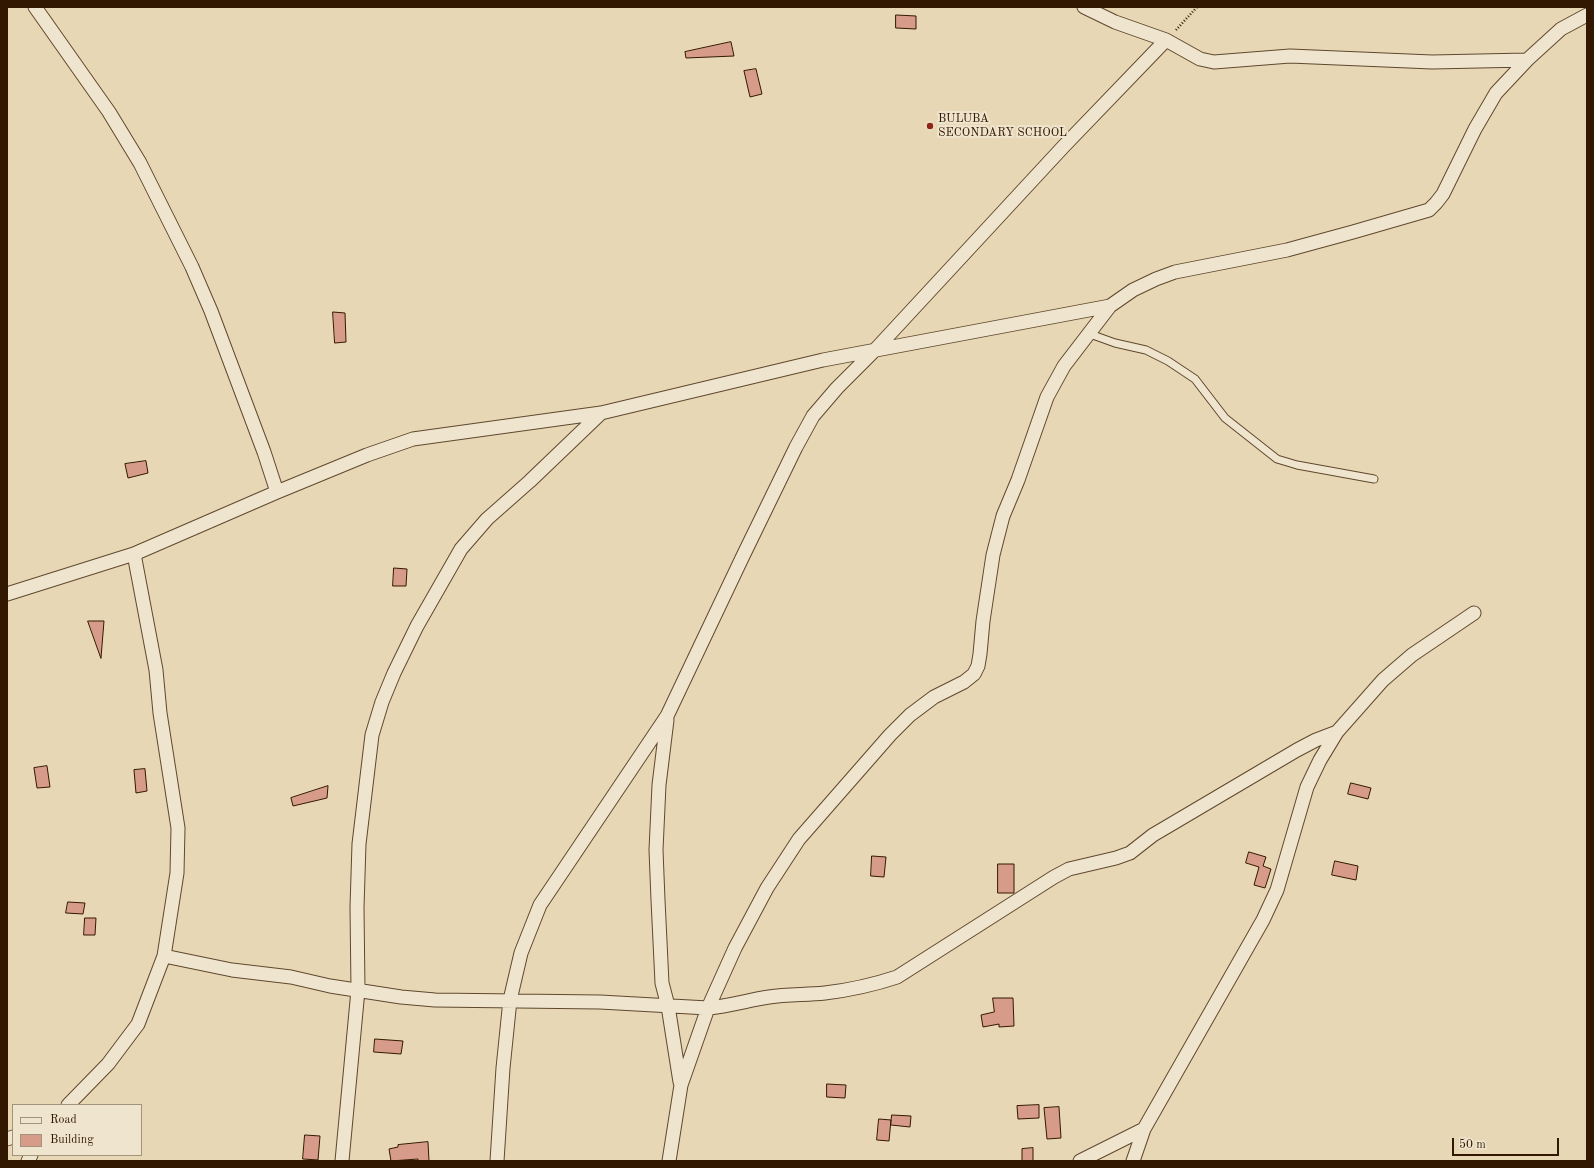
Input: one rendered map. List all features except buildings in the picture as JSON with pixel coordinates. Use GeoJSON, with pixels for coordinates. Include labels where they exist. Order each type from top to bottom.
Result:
{"type":"FeatureCollection","features":[{"type":"Feature","properties":{"kind":"street"},"geometry":{"type":"LineString","coordinates":[[35,7],[109,112],[144,170],[192,267],[211,311],[264,452],[277,492]]}},
{"type":"Feature","properties":{"kind":"street"},"geometry":{"type":"LineString","coordinates":[[1084,7],[1115,22],[1166,40],[1200,58],[1214,62],[1290,56],[1432,62],[1527,60]]}},
{"type":"Feature","properties":{"kind":"street"},"geometry":{"type":"LineString","coordinates":[[669,1161],[681,1085],[708,1008],[735,948],[767,888],[799,839],[890,735],[910,715],[934,697],[964,682],[974,674],[978,666],[980,654],[983,621],[993,555],[1003,516],[1048,398],[1064,366],[1110,306],[1133,290],[1175,272],[1287,250],[1429,210],[1436,204],[1443,194],[1475,129],[1496,93],[1527,60],[1561,29],[1587,15]]}},
{"type":"Feature","properties":{"kind":"street"},"geometry":{"type":"LineString","coordinates":[[497,1161],[503,1068],[510,1000],[522,953],[540,905],[667,716],[796,447],[813,416],[837,388],[875,350],[1063,147],[1166,40]]}},
{"type":"Feature","properties":{"kind":"street"},"geometry":{"type":"LineString","coordinates":[[7,594],[134,554],[277,492],[367,455],[413,439],[601,413],[823,360],[1110,306]]}},
{"type":"Feature","properties":{"kind":"street"},"geometry":{"type":"LineString","coordinates":[[342,1161],[358,990],[357,907],[359,844],[372,735],[382,702],[394,672],[417,626],[460,549],[487,519],[530,481],[601,413]]}},
{"type":"Feature","properties":{"kind":"street"},"geometry":{"type":"LineString","coordinates":[[69,1104],[108,1064],[138,1024],[164,956],[177,873],[178,828],[160,713],[156,670],[134,554]]}},
{"type":"Feature","properties":{"kind":"street"},"geometry":{"type":"LineString","coordinates":[[1133,1161],[1144,1129],[1263,920],[1277,890],[1307,787],[1320,760],[1337,732],[1383,680],[1412,655],[1474,613]]}},
{"type":"Feature","properties":{"kind":"street"},"geometry":{"type":"LineString","coordinates":[[667,716],[659,784],[656,850],[662,983],[668,1006],[681,1085]]}},
{"type":"Feature","properties":{"kind":"street"},"geometry":{"type":"LineString","coordinates":[[164,956],[232,970],[291,977],[401,997],[435,1000],[600,1002],[708,1008],[770,997],[826,993],[856,989],[897,977],[1054,877],[1075,867],[1116,858],[1130,853],[1165,828],[1297,750],[1316,740],[1337,732]]}},
{"type":"Feature","properties":{"kind":"street"},"geometry":{"type":"LineString","coordinates":[[1080,1161],[1144,1129]]}},
{"type":"Feature","properties":{"kind":"lane"},"geometry":{"type":"LineString","coordinates":[[1090,334],[1115,343],[1146,350],[1168,360],[1196,379],[1225,418],[1277,459],[1297,465],[1374,480]]}},
{"type":"Feature","properties":{"kind":"path"},"geometry":{"type":"LineString","coordinates":[[1166,40],[1197,7]]}},
{"type":"Feature","properties":{"kind":"place","name":"BULUBA SECONDARY SCHOOL"},"geometry":{"type":"Point","coordinates":[930,126]}}]}
